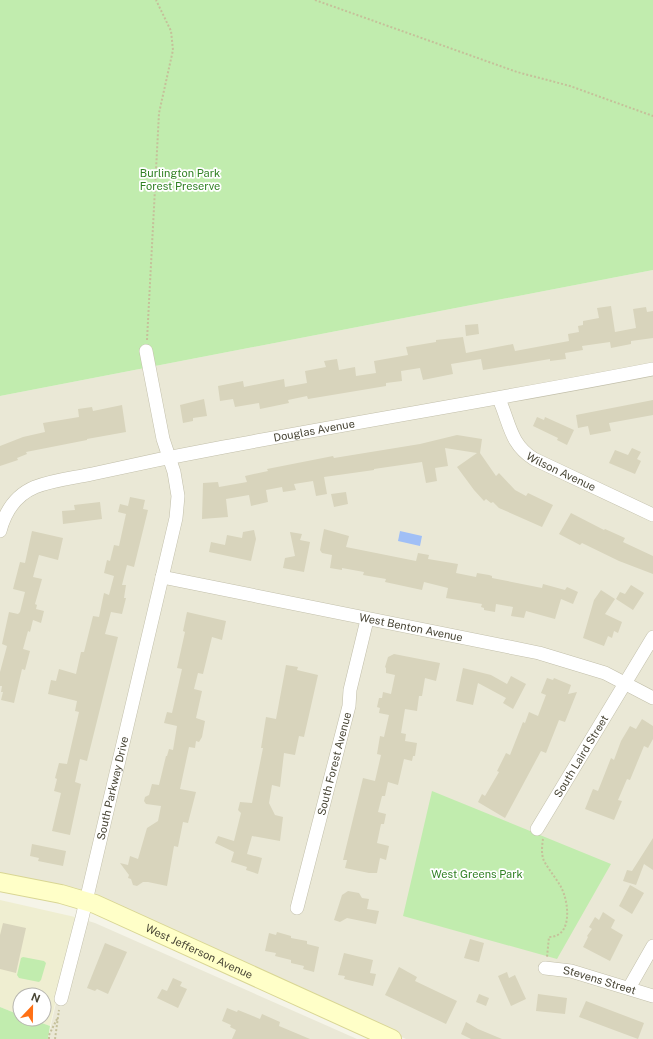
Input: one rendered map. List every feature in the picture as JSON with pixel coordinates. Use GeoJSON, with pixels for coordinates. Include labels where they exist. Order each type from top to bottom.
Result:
{"type":"FeatureCollection","features":[{"type":"Feature","properties":{"kind":"street","name":"South Parkway Drive"},"geometry":{"type":"LineString","coordinates":[[61,999],[86,901],[176,518],[178,496],[174,472],[163,439],[146,351]]}},
{"type":"Feature","properties":{"kind":"street","name":"Douglas Avenue"},"geometry":{"type":"LineString","coordinates":[[0,531],[10,506],[18,498],[35,487],[169,457],[318,429],[499,399],[653,369]]}},
{"type":"Feature","properties":{"kind":"street","name":"Wilson Avenue"},"geometry":{"type":"LineString","coordinates":[[499,399],[516,444],[522,451],[534,459],[653,515]]}},
{"type":"Feature","properties":{"kind":"street","name":"West Benton Avenue"},"geometry":{"type":"LineString","coordinates":[[162,577],[367,620],[539,653],[586,666],[625,683],[653,698]]}},
{"type":"Feature","properties":{"kind":"street","name":"South Forest Avenue"},"geometry":{"type":"LineString","coordinates":[[297,908],[349,706],[350,690],[367,620]]}},
{"type":"Feature","properties":{"kind":"street","name":"South Laird Street"},"geometry":{"type":"LineString","coordinates":[[538,829],[653,636]]}},
{"type":"Feature","properties":{"kind":"street","name":"West Jefferson Avenue"},"geometry":{"type":"LineString","coordinates":[[0,882],[86,901],[104,908],[392,1039]]}},
{"type":"Feature","properties":{"kind":"street"},"geometry":{"type":"LineString","coordinates":[[630,988],[653,946]]}},
{"type":"Feature","properties":{"kind":"street","name":"Stevens Street"},"geometry":{"type":"LineString","coordinates":[[546,963],[653,996]]}},
{"type":"Feature","properties":{"kind":"path"},"geometry":{"type":"LineString","coordinates":[[146,351],[158,113],[173,50],[171,31],[156,0]]}},
{"type":"Feature","properties":{"kind":"path"},"geometry":{"type":"LineString","coordinates":[[315,0],[517,72],[570,86],[653,116]]}},
{"type":"Feature","properties":{"kind":"path"},"geometry":{"type":"LineString","coordinates":[[538,829],[543,839],[543,859],[563,894],[567,926],[562,933],[556,937],[549,937],[546,963]]}},
{"type":"Feature","properties":{"kind":"path"},"geometry":{"type":"LineString","coordinates":[[49,1039],[49,1035],[58,1018],[55,1039]]}},
{"type":"Feature","properties":{"kind":"shaded area"},"geometry":{"type":"Polygon","coordinates":[[[653,270],[653,1039],[406,1039],[76,888],[0,873],[0,396],[653,270]]]}},
{"type":"Feature","properties":{"kind":"shaded area"},"geometry":{"type":"Polygon","coordinates":[[[0,900],[75,917],[52,1017],[52,987],[12,987],[12,1012],[0,1007],[0,900]]]}},
{"type":"Feature","properties":{"kind":"shaded area"},"geometry":{"type":"Polygon","coordinates":[[[75,917],[95,923],[357,1039],[48,1039],[51,1027],[52,1027],[52,1021],[75,917]]]}},
{"type":"Feature","properties":{"kind":"green space","name":"Burlington Park Forest Preserve"},"geometry":{"type":"Polygon","coordinates":[[[0,0],[653,0],[653,270],[0,396],[0,0]]]}},
{"type":"Feature","properties":{"kind":"green space","name":"West Greens Park"},"geometry":{"type":"Polygon","coordinates":[[[432,791],[611,864],[557,959],[403,916],[432,791]]]}},
{"type":"Feature","properties":{"kind":"green space"},"geometry":{"type":"Polygon","coordinates":[[[23,957],[44,961],[46,963],[39,982],[19,978],[17,975],[21,958],[23,957]]]}},
{"type":"Feature","properties":{"kind":"green space"},"geometry":{"type":"Polygon","coordinates":[[[0,1007],[12,1012],[12,1027],[50,1027],[48,1039],[0,1039],[0,1007]]]}},
{"type":"Feature","properties":{"kind":"water"},"geometry":{"type":"Polygon","coordinates":[[[400,531],[422,536],[420,546],[398,541],[400,531]]]}},
{"type":"Feature","properties":{"kind":"building"},"geometry":{"type":"Polygon","coordinates":[[[611,306],[615,332],[636,328],[633,309],[646,307],[647,312],[653,311],[653,338],[631,341],[631,344],[611,348],[610,342],[582,346],[583,350],[565,353],[566,359],[550,361],[550,359],[483,370],[481,359],[451,364],[453,374],[423,380],[420,368],[401,371],[402,381],[386,383],[386,386],[308,399],[307,396],[288,400],[289,403],[260,409],[259,403],[235,407],[233,399],[220,401],[218,386],[243,381],[244,387],[284,379],[285,387],[307,383],[305,371],[326,367],[324,361],[337,359],[339,370],[355,367],[356,376],[376,373],[374,361],[408,355],[406,347],[436,342],[436,340],[463,337],[466,353],[513,344],[515,351],[569,341],[568,334],[579,332],[578,326],[583,325],[583,321],[599,318],[597,308],[611,306]]]}},
{"type":"Feature","properties":{"kind":"building"},"geometry":{"type":"Polygon","coordinates":[[[478,324],[479,334],[466,336],[465,325],[478,324]]]}},
{"type":"Feature","properties":{"kind":"building"},"geometry":{"type":"Polygon","coordinates":[[[204,399],[207,416],[193,418],[193,421],[183,423],[180,405],[204,399]]]}},
{"type":"Feature","properties":{"kind":"building"},"geometry":{"type":"Polygon","coordinates":[[[653,400],[653,415],[609,423],[611,431],[590,435],[588,426],[578,428],[576,415],[653,400]]]}},
{"type":"Feature","properties":{"kind":"building"},"geometry":{"type":"Polygon","coordinates":[[[122,405],[126,432],[26,452],[27,454],[17,458],[18,460],[0,466],[0,446],[23,437],[45,432],[43,423],[79,417],[78,409],[92,407],[93,411],[122,405]]]}},
{"type":"Feature","properties":{"kind":"building"},"geometry":{"type":"Polygon","coordinates":[[[537,417],[544,420],[545,417],[574,430],[567,445],[557,440],[558,438],[533,426],[537,417]]]}},
{"type":"Feature","properties":{"kind":"building"},"geometry":{"type":"Polygon","coordinates":[[[457,435],[482,439],[480,453],[496,476],[499,473],[515,490],[526,496],[528,493],[553,505],[542,527],[499,508],[493,502],[491,503],[486,499],[484,501],[457,467],[477,453],[445,448],[448,466],[435,468],[437,481],[426,483],[422,462],[324,477],[327,494],[316,496],[313,481],[294,484],[296,490],[283,492],[282,487],[266,490],[268,502],[251,506],[249,495],[226,499],[228,517],[202,519],[203,483],[218,482],[219,487],[247,482],[245,476],[268,471],[267,469],[333,456],[334,458],[420,444],[457,435]]]}},
{"type":"Feature","properties":{"kind":"building"},"geometry":{"type":"Polygon","coordinates":[[[632,448],[641,452],[637,459],[641,461],[635,474],[609,463],[615,450],[628,455],[632,448]]]}},
{"type":"Feature","properties":{"kind":"building"},"geometry":{"type":"Polygon","coordinates":[[[346,492],[348,504],[334,507],[331,494],[346,492]]]}},
{"type":"Feature","properties":{"kind":"building"},"geometry":{"type":"Polygon","coordinates":[[[130,497],[145,500],[143,509],[148,510],[134,567],[127,565],[122,585],[126,585],[124,598],[126,598],[122,614],[111,612],[105,634],[118,637],[87,761],[80,759],[75,782],[81,784],[70,835],[52,831],[61,793],[54,791],[57,779],[55,778],[59,763],[67,764],[79,712],[75,711],[77,701],[48,694],[51,680],[56,681],[59,669],[76,674],[81,652],[84,652],[93,616],[99,617],[104,593],[109,595],[114,576],[104,573],[107,560],[110,561],[114,545],[119,546],[126,514],[118,512],[120,504],[128,506],[130,497]]]}},
{"type":"Feature","properties":{"kind":"building"},"geometry":{"type":"Polygon","coordinates":[[[100,502],[102,519],[63,524],[62,511],[75,510],[74,505],[100,502]]]}},
{"type":"Feature","properties":{"kind":"building"},"geometry":{"type":"Polygon","coordinates":[[[571,513],[604,530],[605,529],[625,538],[623,542],[653,556],[653,574],[619,561],[582,543],[580,545],[559,534],[571,513]]]}},
{"type":"Feature","properties":{"kind":"building"},"geometry":{"type":"Polygon","coordinates":[[[324,529],[349,536],[346,547],[416,561],[418,553],[429,555],[428,559],[458,564],[456,573],[476,577],[477,573],[489,575],[492,576],[492,578],[542,588],[543,584],[565,590],[567,587],[578,592],[573,604],[561,599],[555,619],[526,611],[524,618],[511,616],[513,607],[496,604],[495,612],[484,610],[484,608],[481,607],[482,604],[446,598],[448,588],[424,582],[422,590],[385,582],[386,579],[363,575],[364,572],[342,568],[342,570],[330,568],[332,555],[322,553],[320,550],[324,529]]]}},
{"type":"Feature","properties":{"kind":"building"},"geometry":{"type":"Polygon","coordinates":[[[254,530],[256,539],[251,561],[209,552],[211,542],[225,545],[227,535],[242,538],[243,532],[254,530]]]}},
{"type":"Feature","properties":{"kind":"building"},"geometry":{"type":"Polygon","coordinates":[[[32,531],[63,538],[58,560],[39,555],[33,577],[42,579],[35,604],[37,605],[36,609],[44,611],[41,623],[33,620],[30,632],[28,631],[23,649],[30,651],[25,670],[22,669],[14,703],[1,700],[3,692],[1,692],[2,686],[0,686],[0,672],[7,646],[2,644],[9,612],[18,614],[20,612],[25,592],[13,589],[20,562],[25,563],[32,531]]]}},
{"type":"Feature","properties":{"kind":"building"},"geometry":{"type":"Polygon","coordinates":[[[290,532],[302,534],[300,540],[310,542],[304,572],[283,568],[285,558],[295,556],[290,532]]]}},
{"type":"Feature","properties":{"kind":"building"},"geometry":{"type":"Polygon","coordinates":[[[631,585],[644,593],[633,610],[616,599],[620,592],[625,594],[631,585]]]}},
{"type":"Feature","properties":{"kind":"building"},"geometry":{"type":"Polygon","coordinates":[[[601,590],[615,599],[605,614],[622,622],[618,633],[614,631],[612,638],[608,636],[604,646],[583,638],[594,600],[601,590]]]}},
{"type":"Feature","properties":{"kind":"building"},"geometry":{"type":"Polygon","coordinates":[[[187,612],[226,621],[222,640],[212,637],[203,674],[198,673],[194,689],[202,691],[196,718],[205,721],[202,737],[199,742],[196,741],[195,748],[189,747],[180,789],[196,792],[188,823],[183,822],[178,847],[174,846],[167,886],[143,882],[137,886],[133,885],[131,879],[128,878],[129,875],[120,863],[128,865],[130,856],[138,859],[147,828],[158,821],[161,806],[146,804],[144,801],[145,797],[149,795],[152,784],[159,785],[166,756],[169,749],[173,750],[177,726],[164,723],[167,712],[172,713],[182,669],[177,668],[185,632],[183,631],[187,612]]]}},
{"type":"Feature","properties":{"kind":"building"},"geometry":{"type":"Polygon","coordinates":[[[394,654],[440,663],[436,681],[425,678],[422,696],[419,696],[417,711],[405,709],[401,733],[406,734],[405,741],[417,743],[415,756],[413,756],[412,761],[404,759],[398,785],[388,782],[385,796],[382,796],[378,812],[386,814],[384,824],[381,824],[377,843],[389,846],[386,860],[380,858],[377,873],[369,873],[345,868],[347,860],[343,860],[363,778],[375,781],[381,755],[377,754],[380,736],[384,737],[389,715],[379,713],[380,708],[377,707],[379,698],[382,698],[383,692],[391,694],[395,675],[386,673],[385,667],[388,657],[394,654]]]}},
{"type":"Feature","properties":{"kind":"building"},"geometry":{"type":"Polygon","coordinates":[[[286,665],[298,667],[297,670],[318,675],[304,737],[299,736],[295,755],[284,753],[280,787],[272,785],[269,803],[275,815],[283,817],[280,841],[252,836],[247,854],[262,858],[258,874],[246,870],[247,867],[231,862],[234,852],[215,843],[218,836],[234,841],[241,813],[238,810],[240,802],[252,803],[263,748],[261,748],[266,717],[276,719],[286,665]]]}},
{"type":"Feature","properties":{"kind":"building"},"geometry":{"type":"Polygon","coordinates":[[[463,668],[491,675],[507,684],[511,676],[526,684],[513,709],[503,703],[506,698],[478,683],[473,705],[456,701],[463,668]]]}},
{"type":"Feature","properties":{"kind":"building"},"geometry":{"type":"Polygon","coordinates":[[[547,678],[553,680],[554,678],[571,685],[568,694],[577,692],[565,722],[559,720],[546,753],[541,751],[505,818],[478,802],[482,794],[485,796],[499,772],[497,771],[506,753],[510,755],[523,722],[525,723],[529,712],[538,716],[546,695],[541,693],[547,678]]]}},
{"type":"Feature","properties":{"kind":"building"},"geometry":{"type":"Polygon","coordinates":[[[642,719],[653,726],[653,739],[648,748],[644,746],[630,780],[627,779],[618,800],[622,801],[614,820],[585,809],[593,789],[598,791],[611,758],[614,760],[621,741],[630,726],[636,729],[642,719]]]}},
{"type":"Feature","properties":{"kind":"building"},"geometry":{"type":"Polygon","coordinates":[[[653,838],[653,870],[644,864],[636,885],[623,881],[627,870],[632,871],[653,838]]]}},
{"type":"Feature","properties":{"kind":"building"},"geometry":{"type":"Polygon","coordinates":[[[32,844],[66,851],[63,866],[38,861],[39,858],[30,856],[32,844]]]}},
{"type":"Feature","properties":{"kind":"building"},"geometry":{"type":"Polygon","coordinates":[[[630,885],[644,893],[632,914],[619,906],[630,885]]]}},
{"type":"Feature","properties":{"kind":"building"},"geometry":{"type":"Polygon","coordinates":[[[348,891],[359,893],[362,898],[369,899],[367,909],[379,911],[376,924],[347,918],[340,922],[334,920],[342,895],[348,891]]]}},
{"type":"Feature","properties":{"kind":"building"},"geometry":{"type":"Polygon","coordinates":[[[603,912],[615,920],[611,928],[623,935],[610,961],[583,947],[588,937],[587,936],[592,929],[589,927],[595,917],[599,920],[603,912]]]}},
{"type":"Feature","properties":{"kind":"building"},"geometry":{"type":"Polygon","coordinates":[[[3,923],[26,928],[16,973],[0,969],[0,935],[3,923]]]}},
{"type":"Feature","properties":{"kind":"building"},"geometry":{"type":"Polygon","coordinates":[[[277,932],[291,936],[291,938],[307,941],[307,944],[319,947],[314,972],[303,969],[304,966],[291,963],[291,960],[275,956],[276,953],[265,951],[269,933],[276,935],[277,932]]]}},
{"type":"Feature","properties":{"kind":"building"},"geometry":{"type":"Polygon","coordinates":[[[470,939],[484,943],[479,962],[464,958],[470,939]]]}},
{"type":"Feature","properties":{"kind":"building"},"geometry":{"type":"Polygon","coordinates":[[[105,943],[127,952],[108,994],[97,989],[95,991],[87,988],[105,943]]]}},
{"type":"Feature","properties":{"kind":"building"},"geometry":{"type":"Polygon","coordinates":[[[344,953],[373,960],[370,973],[376,974],[373,986],[344,979],[345,976],[338,975],[344,953]]]}},
{"type":"Feature","properties":{"kind":"building"},"geometry":{"type":"Polygon","coordinates":[[[399,967],[417,977],[415,981],[457,1001],[446,1024],[385,995],[399,967]]]}},
{"type":"Feature","properties":{"kind":"building"},"geometry":{"type":"Polygon","coordinates":[[[507,972],[509,978],[515,975],[526,999],[511,1006],[498,976],[507,972]]]}},
{"type":"Feature","properties":{"kind":"building"},"geometry":{"type":"Polygon","coordinates":[[[173,978],[182,982],[180,986],[187,989],[178,1008],[157,998],[162,989],[167,991],[173,978]]]}},
{"type":"Feature","properties":{"kind":"building"},"geometry":{"type":"Polygon","coordinates":[[[479,994],[489,998],[486,1006],[476,1002],[479,994]]]}},
{"type":"Feature","properties":{"kind":"building"},"geometry":{"type":"Polygon","coordinates":[[[538,994],[567,998],[565,1014],[536,1011],[538,994]]]}},
{"type":"Feature","properties":{"kind":"building"},"geometry":{"type":"Polygon","coordinates":[[[586,1001],[644,1023],[638,1039],[579,1017],[586,1001]]]}},
{"type":"Feature","properties":{"kind":"building"},"geometry":{"type":"Polygon","coordinates":[[[227,1008],[237,1012],[238,1010],[260,1019],[262,1014],[280,1022],[279,1026],[310,1039],[232,1039],[236,1030],[230,1027],[231,1025],[222,1021],[227,1008]]]}},
{"type":"Feature","properties":{"kind":"building"},"geometry":{"type":"Polygon","coordinates":[[[466,1022],[478,1029],[502,1039],[471,1039],[461,1034],[466,1022]]]}}]}
